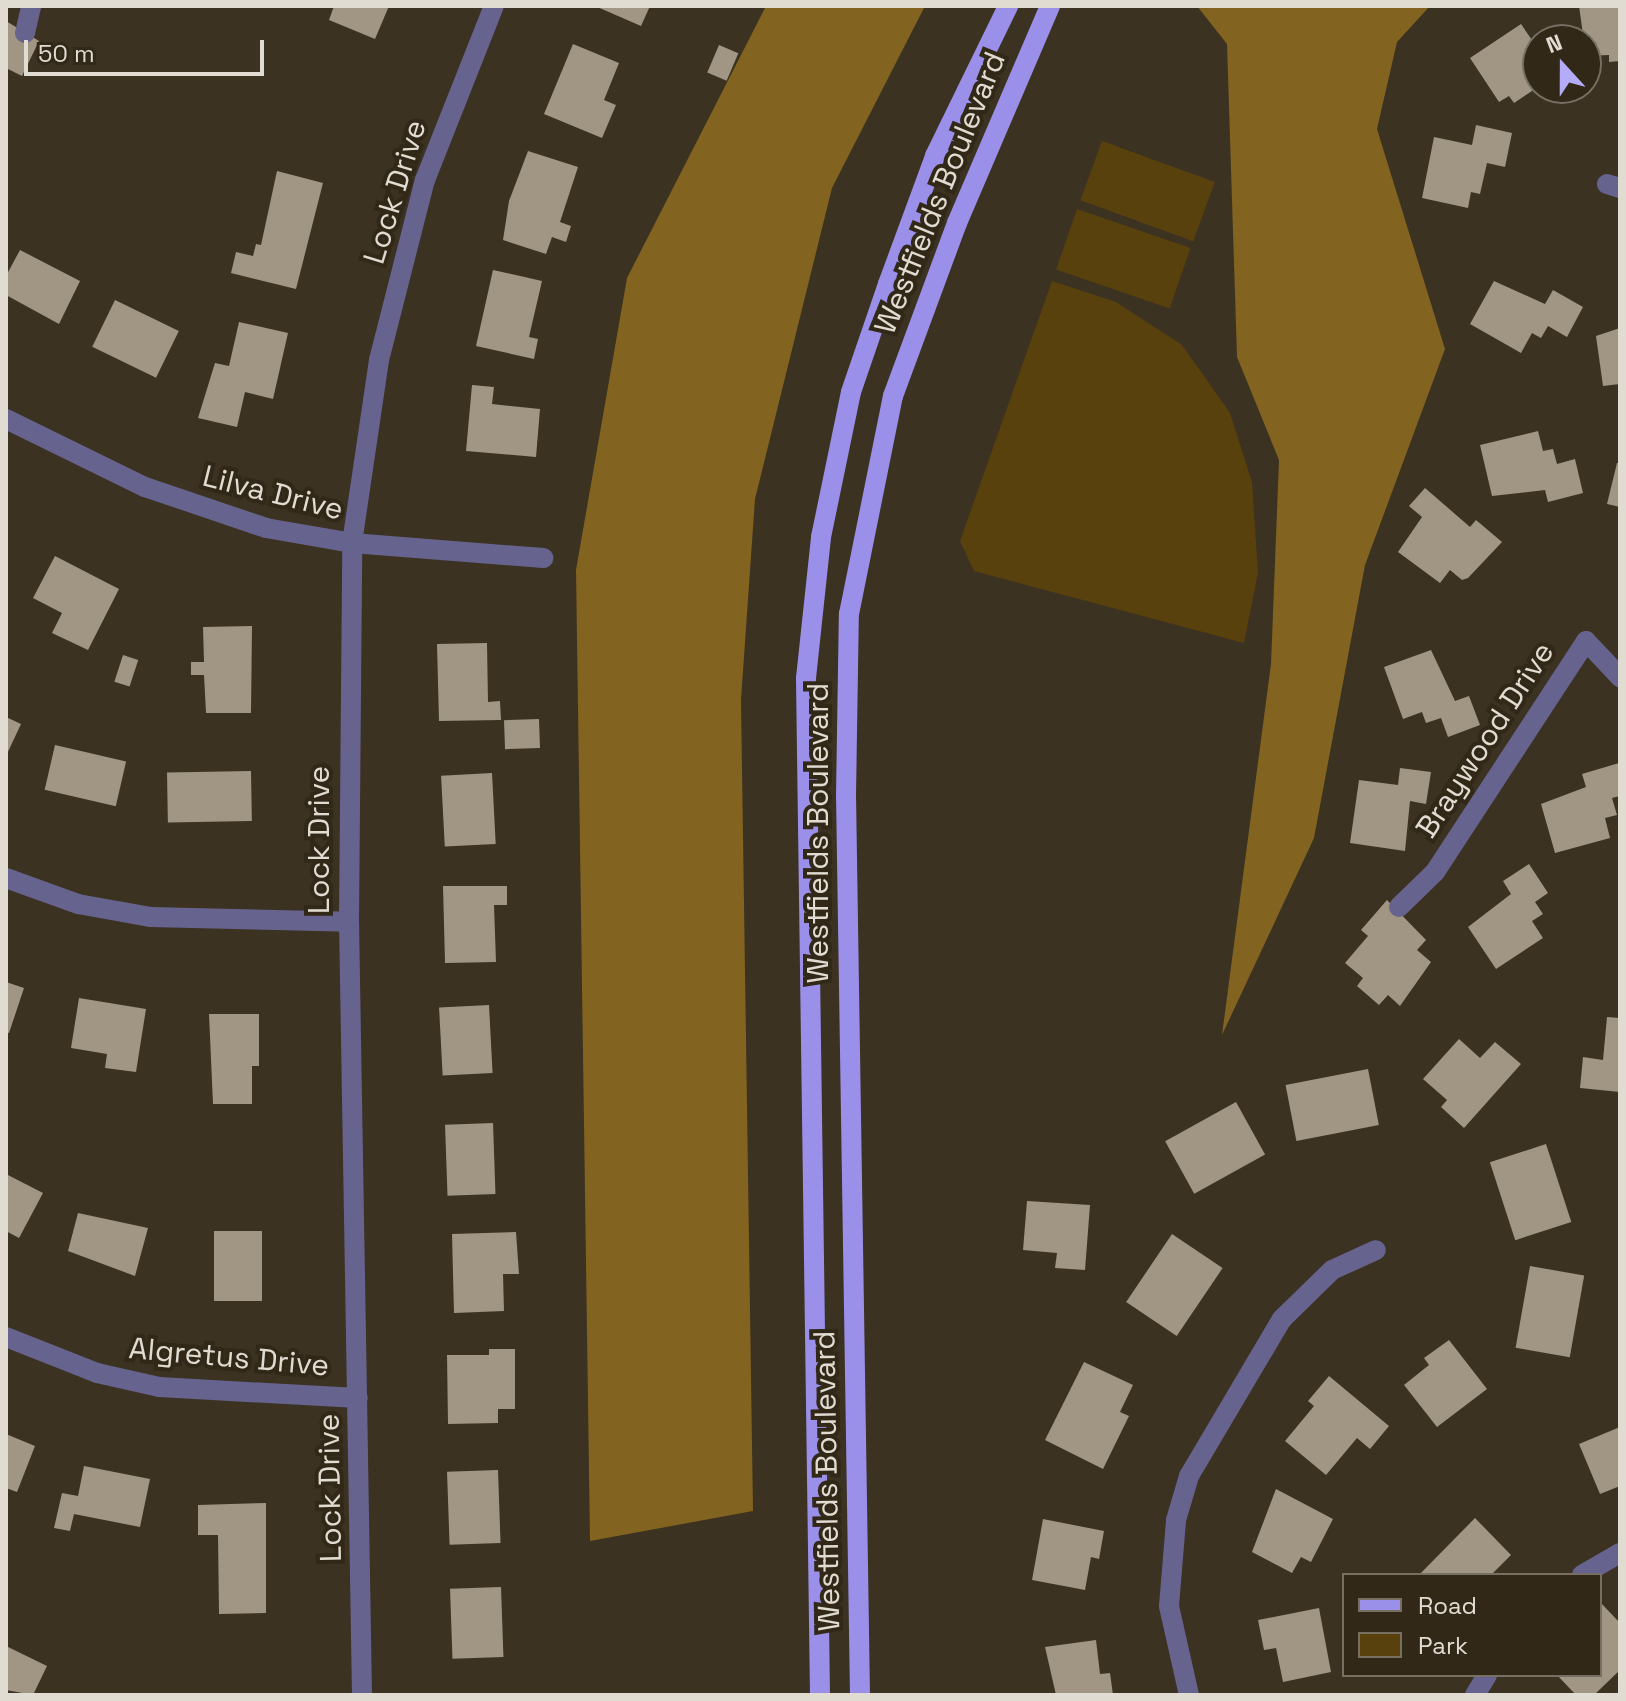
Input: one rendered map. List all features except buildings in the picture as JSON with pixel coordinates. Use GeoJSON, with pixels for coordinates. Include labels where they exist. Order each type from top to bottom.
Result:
{"type":"FeatureCollection","features":[{"type":"Feature","properties":{"kind":"main road","name":"Westfields Boulevard"},"geometry":{"type":"LineString","coordinates":[[820,1695],[806,678],[821,537],[851,392],[883,298],[935,156],[1008,6]]}},
{"type":"Feature","properties":{"kind":"main road","name":"Westfields Boulevard"},"geometry":{"type":"LineString","coordinates":[[860,1695],[846,796],[849,614],[893,396],[957,223],[1050,6]]}},
{"type":"Feature","properties":{"kind":"street"},"geometry":{"type":"LineString","coordinates":[[25,33],[31,6]]}},
{"type":"Feature","properties":{"kind":"street","name":"Lock Drive"},"geometry":{"type":"LineString","coordinates":[[362,1695],[349,922],[352,543],[379,360],[425,180],[494,6]]}},
{"type":"Feature","properties":{"kind":"street","name":"Lilva Drive"},"geometry":{"type":"LineString","coordinates":[[6,419],[202,509],[266,528],[352,543],[543,558]]}},
{"type":"Feature","properties":{"kind":"street","name":"Braywood Drive"},"geometry":{"type":"LineString","coordinates":[[1399,907],[1435,872],[1586,641],[1620,677]]}},
{"type":"Feature","properties":{"kind":"street"},"geometry":{"type":"LineString","coordinates":[[6,878],[78,904],[150,917],[349,922]]}},
{"type":"Feature","properties":{"kind":"street"},"geometry":{"type":"LineString","coordinates":[[1189,1695],[1176,1657],[1169,1606],[1176,1520],[1189,1476],[1282,1319],[1332,1270],[1376,1250]]}},
{"type":"Feature","properties":{"kind":"street","name":"Algretus Drive"},"geometry":{"type":"LineString","coordinates":[[6,1337],[97,1373],[159,1387],[358,1398]]}},
{"type":"Feature","properties":{"kind":"street"},"geometry":{"type":"LineString","coordinates":[[1585,1573],[1620,1553]]}},
{"type":"Feature","properties":{"kind":"street"},"geometry":{"type":"LineString","coordinates":[[1475,1695],[1486,1677]]}},
{"type":"Feature","properties":{"kind":"green space"},"geometry":{"type":"Polygon","coordinates":[[[1102,141],[1215,182],[1193,241],[1080,200],[1102,141]]]}},
{"type":"Feature","properties":{"kind":"green space"},"geometry":{"type":"Polygon","coordinates":[[[1077,209],[1190,248],[1170,309],[1056,270],[1077,209]]]}},
{"type":"Feature","properties":{"kind":"green space"},"geometry":{"type":"Polygon","coordinates":[[[1052,281],[1116,302],[1182,345],[1230,413],[1252,482],[1258,573],[1244,643],[974,571],[960,541],[1052,281]]]}},
{"type":"Feature","properties":{"kind":"shaded area"},"geometry":{"type":"Polygon","coordinates":[[[766,6],[925,6],[832,188],[755,499],[741,700],[753,1511],[590,1541],[576,570],[627,278],[766,6]]]}},
{"type":"Feature","properties":{"kind":"shaded area"},"geometry":{"type":"Polygon","coordinates":[[[1197,6],[1430,6],[1397,42],[1377,129],[1445,349],[1365,565],[1314,838],[1222,1035],[1271,664],[1279,460],[1237,357],[1227,44],[1197,6]]]}}]}
